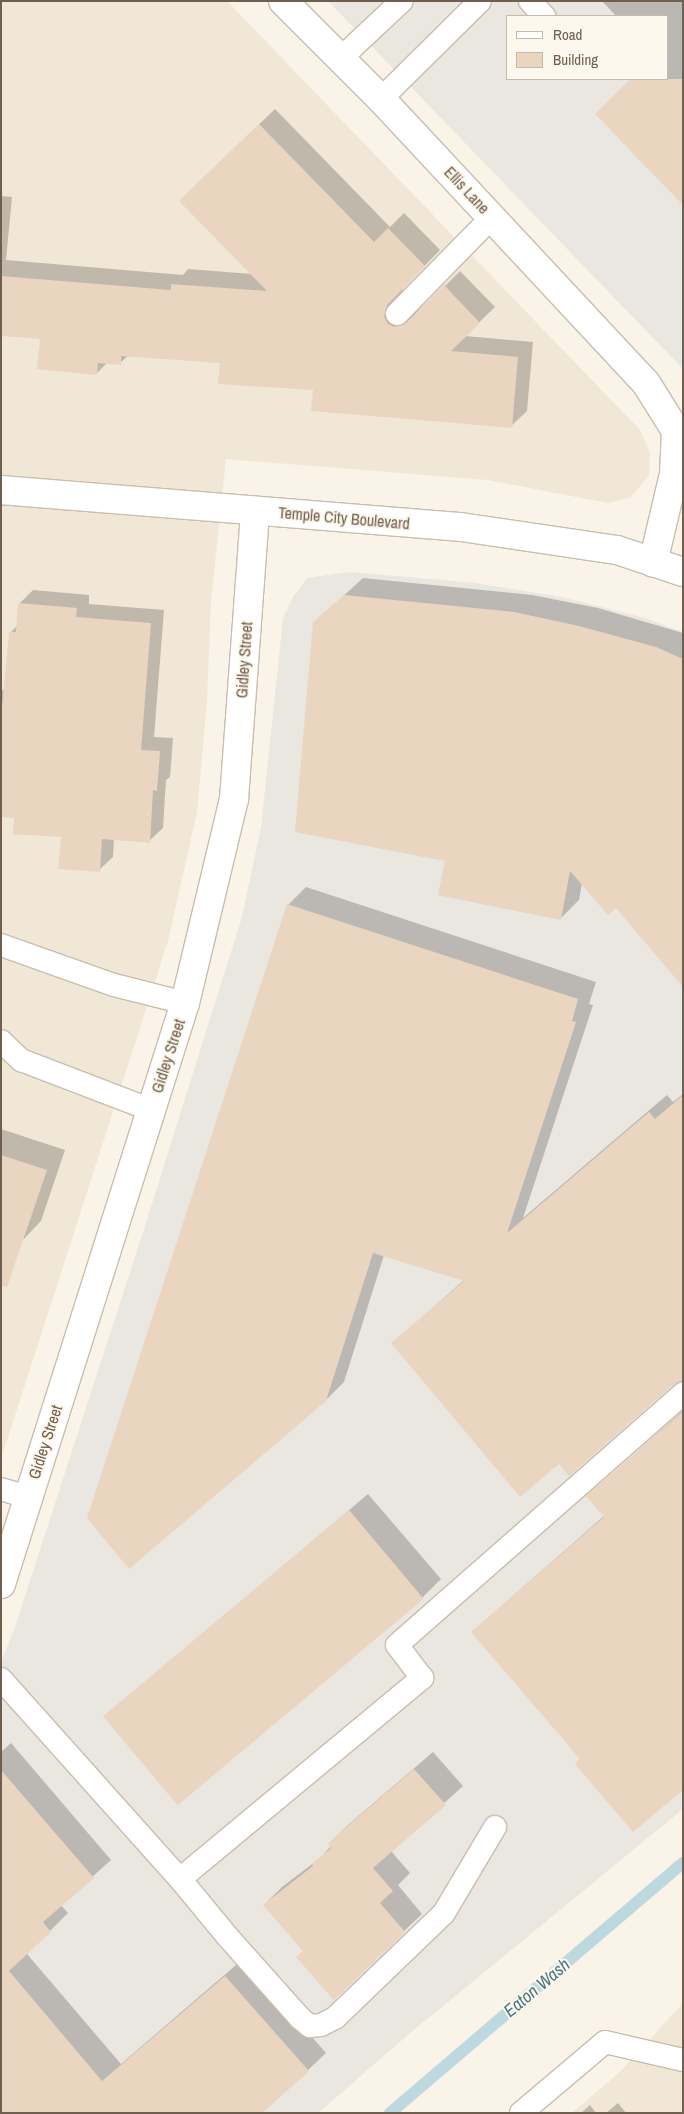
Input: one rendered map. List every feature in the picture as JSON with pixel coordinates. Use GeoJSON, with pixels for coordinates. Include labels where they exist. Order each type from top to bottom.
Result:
{"type":"FeatureCollection","features":[{"type":"Feature","properties":{"kind":"street","name":"Ellis Lane"},"geometry":{"type":"LineString","coordinates":[[283,1],[381,99],[646,383],[676,431],[674,474],[652,563]]}},
{"type":"Feature","properties":{"kind":"street","name":"Ellis Lane"},"geometry":{"type":"LineString","coordinates":[[646,383],[683,408]]}},
{"type":"Feature","properties":{"kind":"street","name":"Temple City Boulevard"},"geometry":{"type":"LineString","coordinates":[[1,490],[461,528],[617,550],[683,572]]}},
{"type":"Feature","properties":{"kind":"street","name":"Gidley Street"},"geometry":{"type":"LineString","coordinates":[[1,1584],[185,1003],[234,798],[255,511]]}},
{"type":"Feature","properties":{"kind":"lane"},"geometry":{"type":"LineString","coordinates":[[341,58],[402,1]]}},
{"type":"Feature","properties":{"kind":"lane"},"geometry":{"type":"LineString","coordinates":[[381,99],[480,1]]}},
{"type":"Feature","properties":{"kind":"lane"},"geometry":{"type":"LineString","coordinates":[[530,1],[543,15]]}},
{"type":"Feature","properties":{"kind":"lane"},"geometry":{"type":"LineString","coordinates":[[397,314],[492,217]]}},
{"type":"Feature","properties":{"kind":"lane"},"geometry":{"type":"LineString","coordinates":[[1,945],[114,985],[185,1003]]}},
{"type":"Feature","properties":{"kind":"lane"},"geometry":{"type":"LineString","coordinates":[[1,1041],[21,1060],[151,1110]]}},
{"type":"Feature","properties":{"kind":"lane"},"geometry":{"type":"LineString","coordinates":[[180,1879],[422,1678],[397,1646],[683,1394]]}},
{"type":"Feature","properties":{"kind":"lane"},"geometry":{"type":"LineString","coordinates":[[1,1489],[27,1497]]}},
{"type":"Feature","properties":{"kind":"lane"},"geometry":{"type":"LineString","coordinates":[[1,1679],[180,1879],[227,1936],[300,2018],[310,2026],[335,2018],[444,1913],[496,1827]]}},
{"type":"Feature","properties":{"kind":"lane"},"geometry":{"type":"LineString","coordinates":[[520,2113],[605,2042],[683,2060]]}},
{"type":"Feature","properties":{"kind":"shaded area"},"geometry":{"type":"Polygon","coordinates":[[[1,1],[227,1],[640,430],[650,453],[649,476],[630,498],[607,503],[488,480],[226,459],[211,601],[207,701],[197,812],[168,941],[1,1459],[1,1]]]}},
{"type":"Feature","properties":{"kind":"shaded area"},"geometry":{"type":"Polygon","coordinates":[[[328,1],[683,1],[683,369],[328,1]]]}},
{"type":"Feature","properties":{"kind":"shaded area"},"geometry":{"type":"Polygon","coordinates":[[[350,572],[475,583],[562,597],[645,618],[683,632],[683,1809],[409,2034],[318,2113],[1,2113],[1,1662],[14,1630],[146,1223],[242,917],[261,828],[283,619],[293,597],[307,578],[350,572]]]}},
{"type":"Feature","properties":{"kind":"shaded area"},"geometry":{"type":"Polygon","coordinates":[[[683,2003],[683,2113],[572,2113],[621,2071],[683,2003]]]}},
{"type":"Feature","properties":{"kind":"building"},"geometry":{"type":"Polygon","coordinates":[[[683,79],[683,205],[595,114],[630,80],[683,79]]]}},
{"type":"Feature","properties":{"kind":"building"},"geometry":{"type":"Polygon","coordinates":[[[259,124],[374,242],[388,228],[425,266],[387,305],[384,317],[388,324],[394,327],[406,323],[444,285],[480,323],[451,351],[518,357],[512,428],[311,411],[313,390],[218,384],[220,363],[121,356],[121,365],[98,363],[97,375],[37,369],[40,339],[1,336],[1,276],[171,290],[171,284],[267,291],[179,201],[259,124]]]}},
{"type":"Feature","properties":{"kind":"building"},"geometry":{"type":"Polygon","coordinates":[[[344,595],[514,612],[579,626],[656,647],[683,659],[683,987],[616,908],[608,915],[570,871],[561,920],[438,895],[445,861],[295,832],[313,622],[344,595]]]}},
{"type":"Feature","properties":{"kind":"building"},"geometry":{"type":"Polygon","coordinates":[[[18,603],[77,608],[76,617],[151,623],[141,750],[160,751],[157,791],[153,790],[150,843],[102,839],[100,872],[58,869],[61,837],[13,834],[14,818],[1,817],[1,719],[9,632],[16,632],[18,603]]]}},
{"type":"Feature","properties":{"kind":"building"},"geometry":{"type":"Polygon","coordinates":[[[287,904],[578,999],[572,1021],[576,1022],[507,1233],[649,1112],[655,1119],[683,1095],[683,1381],[674,1384],[569,1476],[559,1464],[520,1497],[391,1343],[464,1281],[373,1253],[326,1401],[129,1569],[87,1518],[287,904]]]}},
{"type":"Feature","properties":{"kind":"building"},"geometry":{"type":"Polygon","coordinates":[[[1,1155],[47,1170],[7,1287],[1,1286],[1,1155]]]}},
{"type":"Feature","properties":{"kind":"building"},"geometry":{"type":"Polygon","coordinates":[[[683,1412],[683,1790],[633,1832],[575,1764],[580,1759],[471,1632],[604,1517],[586,1496],[683,1412]]]}},
{"type":"Feature","properties":{"kind":"building"},"geometry":{"type":"Polygon","coordinates":[[[349,1510],[424,1599],[178,1805],[103,1716],[349,1510]]]}},
{"type":"Feature","properties":{"kind":"building"},"geometry":{"type":"Polygon","coordinates":[[[414,1769],[446,1805],[373,1868],[393,1891],[380,1903],[405,1932],[334,2000],[296,1957],[303,1951],[263,1905],[313,1866],[312,1864],[331,1848],[328,1843],[414,1769]]]}},
{"type":"Feature","properties":{"kind":"building"},"geometry":{"type":"Polygon","coordinates":[[[1,1770],[94,1878],[43,1922],[51,1932],[9,1971],[102,2081],[225,1976],[309,2071],[262,2113],[1,2113],[1,1770]]]}},
{"type":"Feature","properties":{"kind":"waterway","name":"Eaton Wash"},"geometry":{"type":"LineString","coordinates":[[390,2113],[683,1863]]}}]}
